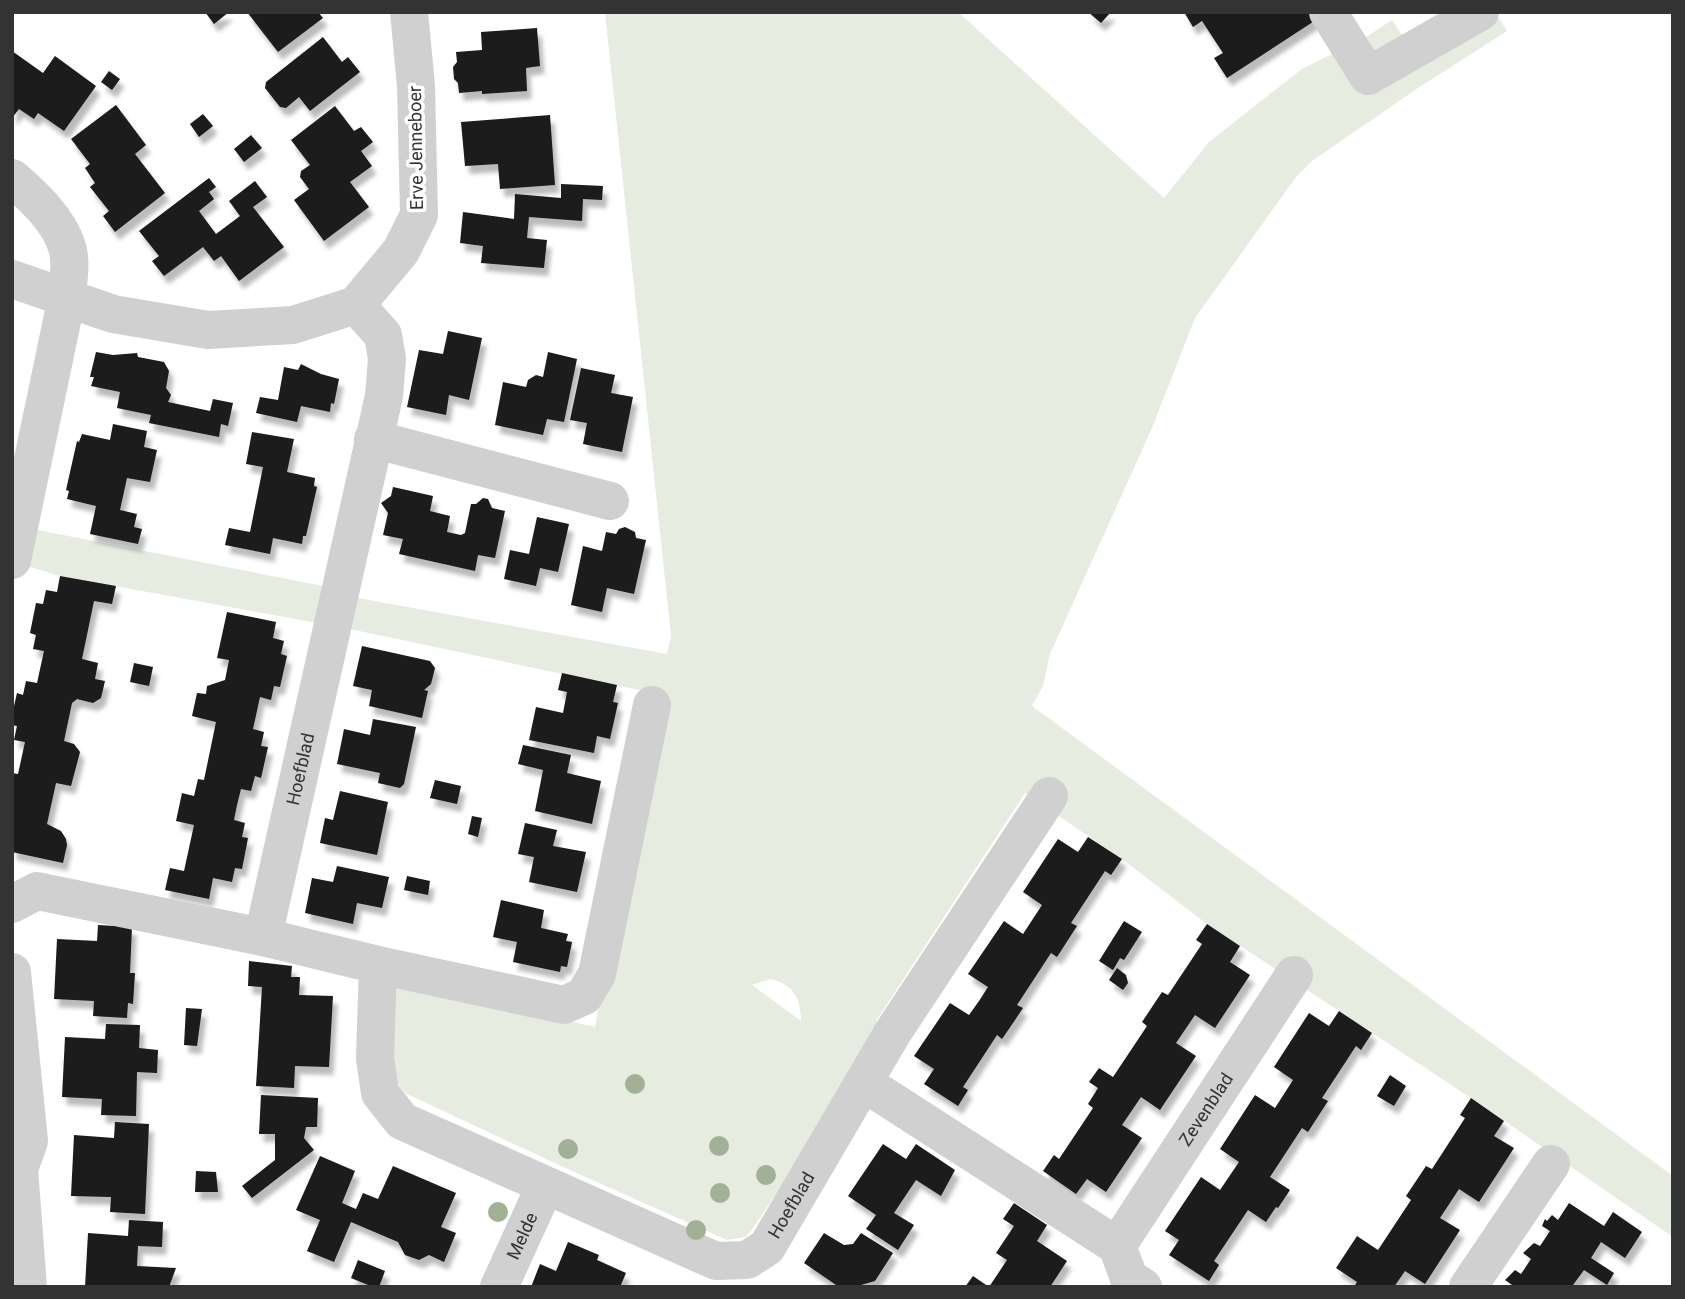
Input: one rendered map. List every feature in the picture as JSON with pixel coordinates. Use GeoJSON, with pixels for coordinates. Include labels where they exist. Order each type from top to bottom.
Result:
{"type":"FeatureCollection","features":[{"type":"Feature","properties":{"kind":"street","name":"Erve Jenneboer"},"geometry":{"type":"LineString","coordinates":[[356,305],[401,251],[419,215],[416,86],[409,12]]}},
{"type":"Feature","properties":{"kind":"street"},"geometry":{"type":"LineString","coordinates":[[1328,12],[1368,76],[1480,12]]}},
{"type":"Feature","properties":{"kind":"street"},"geometry":{"type":"LineString","coordinates":[[12,178],[41,206],[61,233],[68,248],[67,297],[14,552]]}},
{"type":"Feature","properties":{"kind":"street"},"geometry":{"type":"LineString","coordinates":[[12,279],[113,314],[208,330],[293,325],[356,305],[383,335],[387,359],[384,396],[373,439],[610,501]]}},
{"type":"Feature","properties":{"kind":"street","name":"Hoefblad"},"geometry":{"type":"LineString","coordinates":[[263,937],[339,604],[373,439]]}},
{"type":"Feature","properties":{"kind":"street"},"geometry":{"type":"LineString","coordinates":[[12,904],[37,891],[263,937],[564,1005],[584,996],[597,974],[652,705]]}},
{"type":"Feature","properties":{"kind":"street","name":"Hoefblad"},"geometry":{"type":"LineString","coordinates":[[378,965],[375,1058],[380,1093],[402,1121],[716,1261],[747,1260],[767,1247],[893,1032],[1049,796]]}},
{"type":"Feature","properties":{"kind":"street"},"geometry":{"type":"LineString","coordinates":[[12,972],[29,1140],[19,1168],[28,1287]]}},
{"type":"Feature","properties":{"kind":"street","name":"Zevenblad"},"geometry":{"type":"LineString","coordinates":[[864,1083],[1128,1274],[1294,975]]}},
{"type":"Feature","properties":{"kind":"street"},"geometry":{"type":"LineString","coordinates":[[1468,1287],[1552,1164]]}},
{"type":"Feature","properties":{"kind":"street","name":"Melde"},"geometry":{"type":"LineString","coordinates":[[499,1287],[545,1186]]}},
{"type":"Feature","properties":{"kind":"shaded area"},"geometry":{"type":"Polygon","coordinates":[[[605,12],[958,12],[1164,198],[1209,142],[1302,69],[1366,37],[1392,20],[1416,57],[1495,12],[1507,31],[1312,161],[1296,177],[1195,318],[1152,428],[1050,654],[1043,686],[1032,706],[1673,1176],[1673,1237],[1471,1098],[1207,924],[1122,859],[1025,793],[876,1021],[885,1028],[834,1109],[751,1231],[745,1237],[727,1240],[405,1093],[393,1078],[393,989],[400,982],[595,1027],[653,693],[345,628],[60,576],[23,565],[12,525],[323,586],[352,597],[667,654],[671,636],[605,12]],[[770,979],[752,985],[801,1021],[794,993],[778,981],[770,979]]]}},
{"type":"Feature","properties":{"kind":"building"},"geometry":{"type":"Polygon","coordinates":[[[205,12],[229,12],[214,24],[205,12]]]}},
{"type":"Feature","properties":{"kind":"building"},"geometry":{"type":"Polygon","coordinates":[[[247,12],[318,12],[323,18],[278,52],[247,12]]]}},
{"type":"Feature","properties":{"kind":"building"},"geometry":{"type":"Polygon","coordinates":[[[1088,12],[1111,12],[1101,23],[1088,12]]]}},
{"type":"Feature","properties":{"kind":"building"},"geometry":{"type":"Polygon","coordinates":[[[1184,12],[1320,12],[1322,16],[1227,78],[1214,58],[1223,53],[1202,21],[1193,27],[1184,12]]]}},
{"type":"Feature","properties":{"kind":"building"},"geometry":{"type":"Polygon","coordinates":[[[537,28],[540,66],[526,68],[527,91],[459,93],[453,67],[457,62],[456,52],[482,50],[481,32],[537,28]]]}},
{"type":"Feature","properties":{"kind":"building"},"geometry":{"type":"Polygon","coordinates":[[[323,37],[342,62],[348,57],[360,72],[310,111],[299,97],[286,108],[280,107],[265,88],[266,82],[323,37]]]}},
{"type":"Feature","properties":{"kind":"building"},"geometry":{"type":"Polygon","coordinates":[[[12,51],[43,73],[55,56],[96,86],[64,131],[38,113],[34,119],[19,109],[12,118],[12,51]]]}},
{"type":"Feature","properties":{"kind":"building"},"geometry":{"type":"Polygon","coordinates":[[[109,71],[120,79],[112,90],[101,82],[109,71]]]}},
{"type":"Feature","properties":{"kind":"building"},"geometry":{"type":"Polygon","coordinates":[[[116,105],[146,145],[135,154],[165,193],[115,232],[103,216],[109,211],[90,187],[95,183],[85,168],[90,164],[71,139],[116,105]]]}},
{"type":"Feature","properties":{"kind":"building"},"geometry":{"type":"Polygon","coordinates":[[[335,106],[354,131],[361,127],[373,142],[361,151],[372,166],[350,182],[369,207],[324,241],[294,200],[309,189],[300,177],[301,171],[310,165],[291,140],[335,106]]]}},
{"type":"Feature","properties":{"kind":"building"},"geometry":{"type":"Polygon","coordinates":[[[203,114],[213,126],[199,137],[190,124],[203,114]]]}},
{"type":"Feature","properties":{"kind":"building"},"geometry":{"type":"Polygon","coordinates":[[[550,115],[555,185],[500,189],[498,164],[465,166],[461,122],[550,115]]]}},
{"type":"Feature","properties":{"kind":"building"},"geometry":{"type":"Polygon","coordinates":[[[251,135],[262,148],[244,162],[234,149],[251,135]]]}},
{"type":"Feature","properties":{"kind":"building"},"geometry":{"type":"Polygon","coordinates":[[[209,178],[216,187],[209,192],[214,199],[199,211],[216,234],[240,216],[229,201],[255,181],[267,197],[253,207],[284,247],[239,281],[221,256],[214,261],[203,247],[164,276],[152,261],[159,256],[139,231],[209,178]]]}},
{"type":"Feature","properties":{"kind":"building"},"geometry":{"type":"Polygon","coordinates":[[[561,184],[603,186],[602,200],[583,199],[582,221],[529,217],[527,238],[547,240],[544,268],[481,263],[483,246],[460,243],[463,212],[514,219],[515,194],[561,198],[561,184]]]}},
{"type":"Feature","properties":{"kind":"building"},"geometry":{"type":"Polygon","coordinates":[[[448,331],[482,338],[469,400],[449,395],[446,415],[407,407],[419,350],[443,354],[448,331]]]}},
{"type":"Feature","properties":{"kind":"building"},"geometry":{"type":"Polygon","coordinates":[[[96,352],[113,355],[137,353],[138,357],[164,362],[169,371],[166,388],[171,395],[168,402],[210,411],[213,399],[233,403],[228,426],[221,424],[219,437],[149,423],[151,415],[117,408],[120,392],[91,386],[94,377],[90,377],[96,352]]]}},
{"type":"Feature","properties":{"kind":"building"},"geometry":{"type":"Polygon","coordinates":[[[548,352],[577,359],[564,422],[547,419],[543,435],[495,425],[503,382],[526,387],[528,380],[536,375],[543,377],[548,352]]]}},
{"type":"Feature","properties":{"kind":"building"},"geometry":{"type":"Polygon","coordinates":[[[301,364],[339,379],[330,412],[301,406],[297,422],[256,413],[260,397],[278,400],[284,367],[298,370],[301,364]]]}},
{"type":"Feature","properties":{"kind":"building"},"geometry":{"type":"Polygon","coordinates":[[[581,368],[615,375],[611,393],[633,397],[622,452],[583,444],[587,423],[570,420],[581,368]]]}},
{"type":"Feature","properties":{"kind":"building"},"geometry":{"type":"Polygon","coordinates":[[[113,424],[147,431],[144,447],[157,450],[150,482],[127,478],[120,510],[137,514],[134,527],[142,529],[138,544],[90,534],[96,506],[67,499],[69,491],[66,490],[77,441],[79,442],[82,434],[110,440],[113,424]]]}},
{"type":"Feature","properties":{"kind":"building"},"geometry":{"type":"Polygon","coordinates":[[[252,432],[294,439],[287,472],[315,478],[314,486],[317,487],[302,544],[273,538],[270,554],[225,545],[229,528],[250,532],[263,467],[246,464],[252,432]]]}},
{"type":"Feature","properties":{"kind":"building"},"geometry":{"type":"Polygon","coordinates":[[[393,487],[433,496],[430,511],[450,516],[447,532],[461,535],[465,533],[471,504],[476,504],[483,498],[488,499],[492,508],[505,511],[495,558],[478,555],[475,571],[399,554],[403,539],[383,535],[388,513],[381,503],[391,496],[393,487]]]}},
{"type":"Feature","properties":{"kind":"building"},"geometry":{"type":"Polygon","coordinates":[[[537,517],[569,524],[558,572],[540,568],[536,586],[504,579],[510,550],[529,554],[537,517]]]}},
{"type":"Feature","properties":{"kind":"building"},"geometry":{"type":"Polygon","coordinates":[[[625,527],[635,532],[636,538],[646,540],[634,594],[607,588],[602,612],[571,605],[583,546],[602,551],[606,532],[616,534],[619,529],[625,527]]]}},
{"type":"Feature","properties":{"kind":"building"},"geometry":{"type":"Polygon","coordinates":[[[60,576],[116,586],[112,604],[94,601],[82,659],[98,663],[95,679],[105,681],[101,698],[93,703],[77,699],[72,703],[64,741],[74,744],[80,752],[71,786],[56,783],[47,824],[61,831],[66,839],[63,863],[12,852],[12,773],[18,774],[25,742],[14,740],[17,726],[12,725],[12,715],[17,693],[23,695],[26,681],[37,683],[44,651],[33,649],[36,635],[30,633],[36,603],[43,604],[46,590],[57,592],[60,576]]]}},
{"type":"Feature","properties":{"kind":"building"},"geometry":{"type":"Polygon","coordinates":[[[227,612],[276,622],[273,638],[284,641],[281,654],[287,656],[280,687],[274,686],[271,700],[260,697],[253,729],[264,732],[261,746],[268,747],[261,778],[255,776],[251,791],[241,789],[237,805],[234,820],[245,823],[242,837],[248,838],[242,869],[235,868],[232,882],[213,878],[209,899],[165,890],[170,868],[184,871],[194,825],[176,821],[182,793],[194,796],[198,779],[204,780],[216,722],[192,716],[197,693],[206,694],[207,686],[225,680],[229,660],[217,658],[227,612]]]}},
{"type":"Feature","properties":{"kind":"building"},"geometry":{"type":"Polygon","coordinates":[[[362,646],[430,661],[435,668],[431,684],[424,690],[428,691],[422,718],[369,706],[372,690],[353,686],[362,646]]]}},
{"type":"Feature","properties":{"kind":"building"},"geometry":{"type":"Polygon","coordinates":[[[134,663],[153,667],[149,686],[130,682],[134,663]]]}},
{"type":"Feature","properties":{"kind":"building"},"geometry":{"type":"Polygon","coordinates":[[[562,673],[617,685],[613,702],[618,703],[610,739],[597,736],[594,753],[529,740],[536,707],[563,713],[567,692],[558,690],[562,673]]]}},
{"type":"Feature","properties":{"kind":"building"},"geometry":{"type":"Polygon","coordinates":[[[373,719],[416,727],[404,784],[400,788],[378,783],[380,773],[337,764],[344,729],[370,735],[373,719]]]}},
{"type":"Feature","properties":{"kind":"building"},"geometry":{"type":"Polygon","coordinates":[[[523,745],[571,755],[567,773],[601,781],[592,824],[535,811],[543,770],[518,764],[523,745]]]}},
{"type":"Feature","properties":{"kind":"building"},"geometry":{"type":"Polygon","coordinates":[[[435,780],[461,786],[457,804],[430,798],[435,780]]]}},
{"type":"Feature","properties":{"kind":"building"},"geometry":{"type":"Polygon","coordinates":[[[340,791],[388,802],[377,855],[320,843],[325,818],[333,820],[340,791]]]}},
{"type":"Feature","properties":{"kind":"building"},"geometry":{"type":"Polygon","coordinates":[[[472,816],[482,818],[478,837],[468,834],[472,816]]]}},
{"type":"Feature","properties":{"kind":"building"},"geometry":{"type":"Polygon","coordinates":[[[525,823],[557,830],[553,846],[586,852],[577,892],[529,882],[534,857],[518,854],[525,823]]]}},
{"type":"Feature","properties":{"kind":"building"},"geometry":{"type":"Polygon","coordinates":[[[1088,837],[1122,859],[1111,875],[1105,871],[1071,923],[1077,926],[1057,957],[1051,953],[1017,1005],[1023,1008],[1002,1039],[997,1035],[963,1087],[968,1090],[958,1106],[924,1084],[934,1069],[914,1056],[950,1003],[969,1015],[979,1001],[988,987],[968,974],[1004,921],[1023,934],[1042,905],[1023,892],[1058,839],[1078,852],[1088,837]]]}},
{"type":"Feature","properties":{"kind":"building"},"geometry":{"type":"Polygon","coordinates":[[[337,866],[389,877],[382,908],[357,903],[353,924],[305,913],[312,878],[333,882],[337,866]]]}},
{"type":"Feature","properties":{"kind":"building"},"geometry":{"type":"Polygon","coordinates":[[[407,876],[430,881],[428,895],[404,890],[407,876]]]}},
{"type":"Feature","properties":{"kind":"building"},"geometry":{"type":"Polygon","coordinates":[[[501,900],[544,910],[541,928],[568,934],[566,941],[572,942],[567,967],[561,966],[560,972],[513,962],[517,942],[493,937],[501,900]]]}},
{"type":"Feature","properties":{"kind":"building"},"geometry":{"type":"Polygon","coordinates":[[[1124,921],[1142,932],[1124,960],[1120,958],[1113,970],[1099,961],[1124,921]]]}},
{"type":"Feature","properties":{"kind":"building"},"geometry":{"type":"Polygon","coordinates":[[[1207,924],[1240,946],[1230,962],[1250,975],[1215,1028],[1195,1015],[1176,1043],[1196,1056],[1160,1110],[1141,1097],[1122,1125],[1142,1138],[1106,1192],[1087,1179],[1076,1194],[1043,1171],[1054,1155],[1059,1159],[1093,1108],[1088,1104],[1098,1088],[1089,1082],[1099,1068],[1113,1077],[1147,1026],[1142,1022],[1162,992],[1168,995],[1202,944],[1196,940],[1207,924]]]}},
{"type":"Feature","properties":{"kind":"building"},"geometry":{"type":"Polygon","coordinates":[[[98,925],[132,927],[130,973],[135,973],[133,1004],[128,1003],[127,1018],[93,1016],[94,1001],[54,999],[57,939],[97,941],[98,925]]]}},
{"type":"Feature","properties":{"kind":"building"},"geometry":{"type":"Polygon","coordinates":[[[249,961],[292,966],[291,977],[300,977],[299,995],[333,996],[329,1067],[295,1066],[294,1088],[256,1086],[262,987],[248,986],[249,961]]]}},
{"type":"Feature","properties":{"kind":"building"},"geometry":{"type":"Polygon","coordinates":[[[1117,968],[1126,975],[1128,983],[1123,990],[1109,980],[1117,968]]]}},
{"type":"Feature","properties":{"kind":"building"},"geometry":{"type":"Polygon","coordinates":[[[186,1008],[202,1009],[197,1046],[184,1045],[186,1008]]]}},
{"type":"Feature","properties":{"kind":"building"},"geometry":{"type":"Polygon","coordinates":[[[1339,1011],[1372,1033],[1361,1050],[1356,1046],[1322,1098],[1328,1101],[1308,1132],[1302,1128],[1270,1177],[1290,1190],[1266,1222],[1248,1210],[1214,1261],[1219,1265],[1209,1281],[1169,1255],[1179,1240],[1165,1231],[1201,1177],[1220,1190],[1239,1162],[1220,1149],[1255,1095],[1275,1108],[1293,1080],[1274,1067],[1309,1013],[1329,1026],[1339,1011]]]}},
{"type":"Feature","properties":{"kind":"building"},"geometry":{"type":"Polygon","coordinates":[[[106,1024],[140,1025],[139,1048],[158,1050],[157,1073],[137,1072],[136,1116],[101,1115],[102,1099],[62,1097],[65,1037],[105,1039],[106,1024]]]}},
{"type":"Feature","properties":{"kind":"building"},"geometry":{"type":"Polygon","coordinates":[[[1390,1075],[1406,1086],[1394,1106],[1377,1096],[1390,1075]]]}},
{"type":"Feature","properties":{"kind":"building"},"geometry":{"type":"Polygon","coordinates":[[[261,1095],[318,1098],[317,1127],[306,1127],[304,1138],[314,1150],[252,1198],[242,1186],[275,1160],[275,1134],[259,1134],[261,1095]]]}},
{"type":"Feature","properties":{"kind":"building"},"geometry":{"type":"Polygon","coordinates":[[[1471,1098],[1504,1121],[1494,1136],[1514,1148],[1479,1202],[1459,1189],[1440,1218],[1460,1230],[1425,1284],[1405,1271],[1394,1287],[1354,1287],[1357,1282],[1336,1268],[1357,1236],[1378,1250],[1411,1200],[1406,1196],[1426,1166],[1432,1169],[1465,1118],[1460,1115],[1471,1098]]]}},
{"type":"Feature","properties":{"kind":"building"},"geometry":{"type":"Polygon","coordinates":[[[115,1122],[149,1124],[145,1214],[110,1212],[111,1197],[71,1196],[74,1135],[114,1138],[115,1122]]]}},
{"type":"Feature","properties":{"kind":"building"},"geometry":{"type":"Polygon","coordinates":[[[883,1144],[906,1159],[916,1144],[955,1170],[941,1196],[916,1180],[894,1213],[914,1225],[898,1250],[866,1229],[876,1215],[848,1196],[883,1144]]]}},
{"type":"Feature","properties":{"kind":"building"},"geometry":{"type":"Polygon","coordinates":[[[320,1156],[355,1171],[342,1203],[356,1209],[363,1193],[378,1199],[393,1166],[456,1193],[441,1227],[456,1233],[444,1262],[429,1255],[419,1260],[405,1255],[398,1242],[351,1222],[334,1262],[307,1251],[320,1220],[296,1210],[320,1156]]]}},
{"type":"Feature","properties":{"kind":"building"},"geometry":{"type":"Polygon","coordinates":[[[196,1171],[216,1172],[218,1192],[195,1192],[196,1171]]]}},
{"type":"Feature","properties":{"kind":"building"},"geometry":{"type":"Polygon","coordinates":[[[1014,1203],[1047,1225],[1037,1241],[1067,1261],[1050,1287],[989,1287],[1007,1260],[996,1253],[1014,1226],[1003,1219],[1014,1203]]]}},
{"type":"Feature","properties":{"kind":"building"},"geometry":{"type":"Polygon","coordinates":[[[1569,1203],[1604,1226],[1613,1212],[1642,1232],[1625,1258],[1601,1242],[1591,1258],[1614,1273],[1607,1285],[1584,1270],[1573,1285],[1577,1287],[1515,1287],[1505,1280],[1515,1270],[1521,1274],[1531,1259],[1523,1253],[1534,1243],[1540,1246],[1550,1231],[1542,1226],[1545,1219],[1547,1221],[1552,1215],[1558,1220],[1569,1203]]]}},
{"type":"Feature","properties":{"kind":"building"},"geometry":{"type":"Polygon","coordinates":[[[129,1220],[163,1222],[162,1247],[138,1246],[137,1266],[176,1268],[169,1287],[85,1287],[88,1233],[128,1236],[129,1220]]]}},
{"type":"Feature","properties":{"kind":"building"},"geometry":{"type":"Polygon","coordinates":[[[824,1233],[844,1245],[853,1244],[861,1233],[893,1253],[875,1281],[854,1287],[839,1287],[804,1263],[824,1233]]]}},
{"type":"Feature","properties":{"kind":"building"},"geometry":{"type":"Polygon","coordinates":[[[568,1242],[599,1255],[597,1260],[626,1273],[620,1287],[531,1287],[540,1264],[556,1271],[568,1242]]]}},
{"type":"Feature","properties":{"kind":"building"},"geometry":{"type":"Polygon","coordinates":[[[358,1260],[385,1271],[379,1287],[351,1278],[358,1260]]]}},
{"type":"Feature","properties":{"kind":"building"},"geometry":{"type":"Polygon","coordinates":[[[973,1276],[989,1287],[965,1287],[973,1276]]]}}]}
